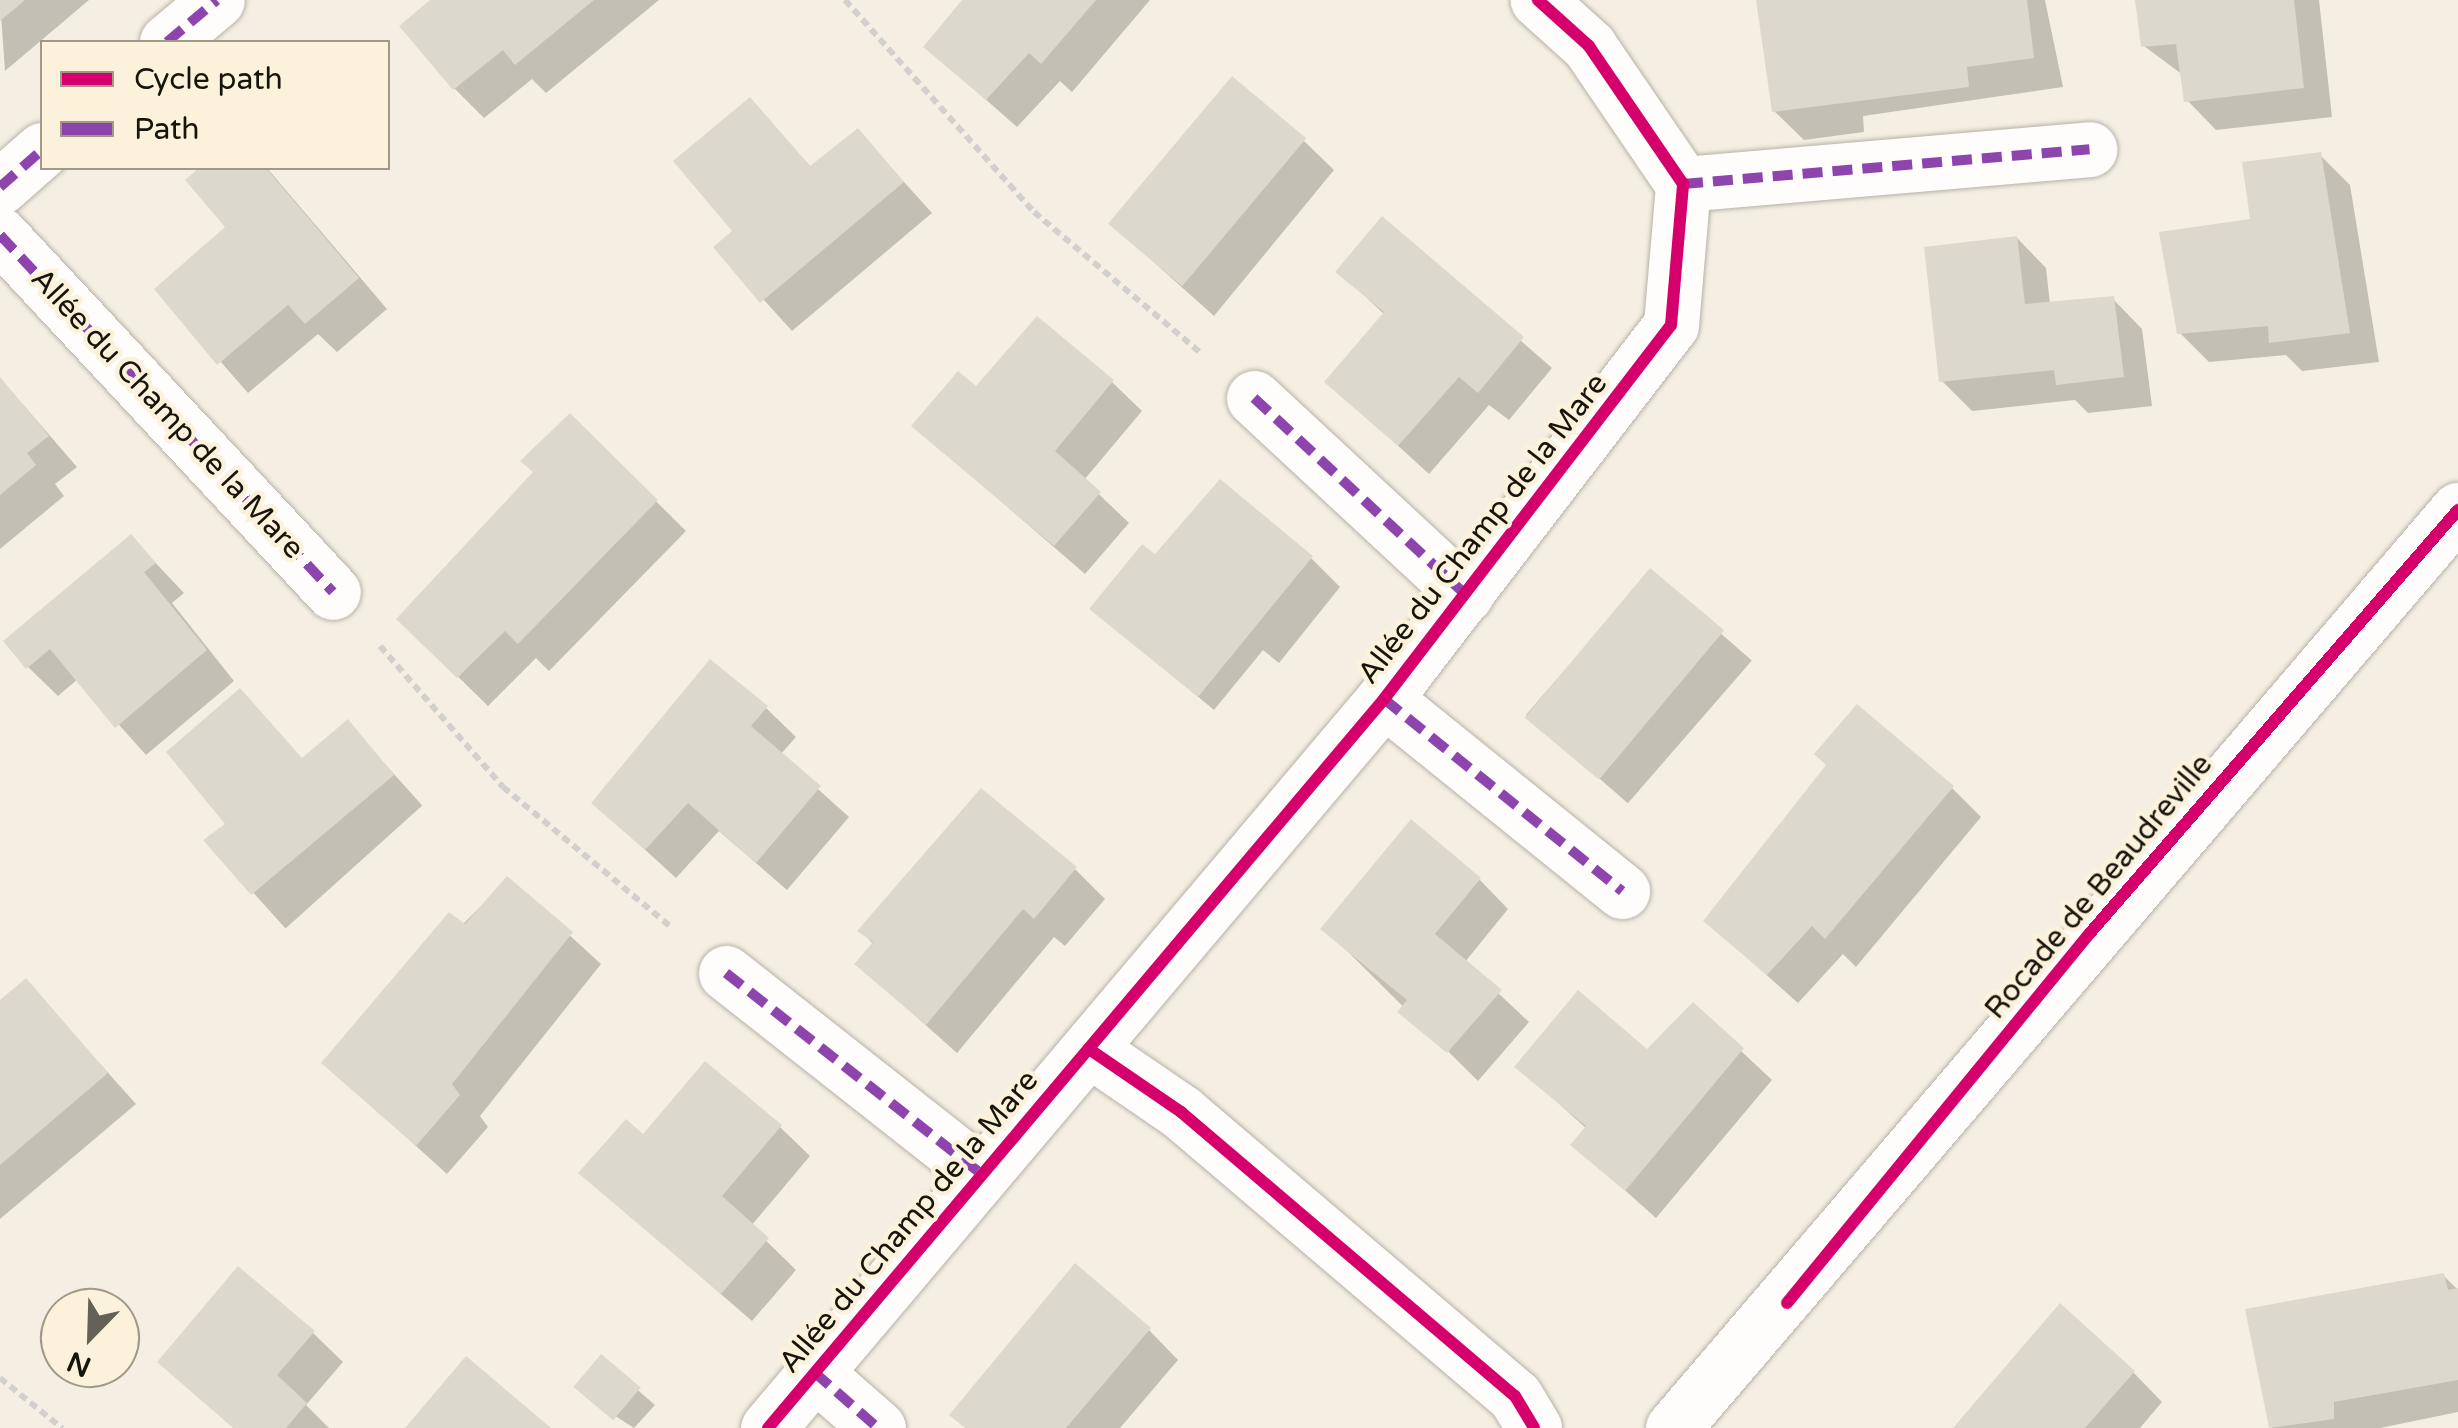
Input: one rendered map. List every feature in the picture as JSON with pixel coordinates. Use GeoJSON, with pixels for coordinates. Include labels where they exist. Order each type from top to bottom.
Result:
{"type":"FeatureCollection","features":[{"type":"Feature","properties":{"kind":"street"},"geometry":{"type":"LineString","coordinates":[[170,40],[217,0]]}},
{"type":"Feature","properties":{"kind":"street"},"geometry":{"type":"LineString","coordinates":[[1538,0],[1589,46],[1683,184],[2089,149]]}},
{"type":"Feature","properties":{"kind":"street"},"geometry":{"type":"LineString","coordinates":[[0,187],[40,152]]}},
{"type":"Feature","properties":{"kind":"street","name":"Allée du Champ de la Mare"},"geometry":{"type":"LineString","coordinates":[[768,1428],[1384,699],[1671,326],[1683,184]]}},
{"type":"Feature","properties":{"kind":"street","name":"Allée du Champ de la Mare"},"geometry":{"type":"LineString","coordinates":[[0,235],[333,592]]}},
{"type":"Feature","properties":{"kind":"street","name":"Allée du Champ de la Mare"},"geometry":{"type":"LineString","coordinates":[[1254,398],[1466,596]]}},
{"type":"Feature","properties":{"kind":"street","name":"Rocade de Beaudreville"},"geometry":{"type":"LineString","coordinates":[[1673,1428],[2458,510]]}},
{"type":"Feature","properties":{"kind":"street","name":"Allée du Champ de la Mare"},"geometry":{"type":"LineString","coordinates":[[1384,699],[1622,891]]}},
{"type":"Feature","properties":{"kind":"street","name":"Allée du Champ de la Mare"},"geometry":{"type":"LineString","coordinates":[[726,974],[980,1173]]}},
{"type":"Feature","properties":{"kind":"street"},"geometry":{"type":"LineString","coordinates":[[1088,1049],[1181,1112],[1485,1370],[1534,1428]]}},
{"type":"Feature","properties":{"kind":"street","name":"Allée du Champ de la Mare"},"geometry":{"type":"LineString","coordinates":[[814,1372],[878,1428]]}},
{"type":"Feature","properties":{"kind":"path"},"geometry":{"type":"LineString","coordinates":[[846,0],[1034,212],[1254,398]]}},
{"type":"Feature","properties":{"kind":"path"},"geometry":{"type":"LineString","coordinates":[[333,592],[503,787],[726,974]]}},
{"type":"Feature","properties":{"kind":"path"},"geometry":{"type":"LineString","coordinates":[[0,1378],[62,1428]]}},
{"type":"Feature","properties":{"kind":"building"},"geometry":{"type":"Polygon","coordinates":[[[0,0],[25,0],[0,21],[0,0]]]}},
{"type":"Feature","properties":{"kind":"building"},"geometry":{"type":"Polygon","coordinates":[[[430,0],[594,0],[515,65],[503,50],[453,90],[399,26],[430,0]]]}},
{"type":"Feature","properties":{"kind":"building"},"geometry":{"type":"Polygon","coordinates":[[[962,0],[1096,0],[1041,64],[1029,53],[986,100],[923,47],[962,0]]]}},
{"type":"Feature","properties":{"kind":"building"},"geometry":{"type":"Polygon","coordinates":[[[1756,0],[2027,0],[2034,58],[1967,67],[1969,87],[1772,112],[1756,0]]]}},
{"type":"Feature","properties":{"kind":"building"},"geometry":{"type":"Polygon","coordinates":[[[2135,0],[2294,0],[2304,88],[2184,102],[2176,44],[2141,47],[2135,0]]]}},
{"type":"Feature","properties":{"kind":"building"},"geometry":{"type":"Polygon","coordinates":[[[1232,76],[1306,138],[1182,286],[1108,224],[1232,76]]]}},
{"type":"Feature","properties":{"kind":"building"},"geometry":{"type":"Polygon","coordinates":[[[750,97],[810,166],[858,128],[904,182],[760,303],[713,247],[732,231],[673,161],[750,97]]]}},
{"type":"Feature","properties":{"kind":"building"},"geometry":{"type":"Polygon","coordinates":[[[2321,152],[2350,333],[2269,343],[2268,326],[2177,334],[2159,232],[2250,219],[2242,162],[2321,152]]]}},
{"type":"Feature","properties":{"kind":"building"},"geometry":{"type":"Polygon","coordinates":[[[197,170],[268,170],[359,278],[305,324],[288,305],[217,365],[154,289],[225,227],[185,180],[197,170]]]}},
{"type":"Feature","properties":{"kind":"building"},"geometry":{"type":"Polygon","coordinates":[[[1382,216],[1524,337],[1478,393],[1459,377],[1398,446],[1324,382],[1384,312],[1335,272],[1382,216]]]}},
{"type":"Feature","properties":{"kind":"building"},"geometry":{"type":"Polygon","coordinates":[[[2017,236],[2025,304],[2114,296],[2124,377],[2056,385],[2054,370],[1939,382],[1924,247],[2017,236]]]}},
{"type":"Feature","properties":{"kind":"building"},"geometry":{"type":"Polygon","coordinates":[[[1037,316],[1114,380],[1055,451],[1101,492],[1054,546],[911,426],[958,371],[976,386],[1037,316]]]}},
{"type":"Feature","properties":{"kind":"building"},"geometry":{"type":"Polygon","coordinates":[[[0,377],[49,436],[27,453],[36,465],[0,495],[0,377]]]}},
{"type":"Feature","properties":{"kind":"building"},"geometry":{"type":"Polygon","coordinates":[[[570,413],[658,500],[518,644],[505,631],[457,678],[396,619],[533,472],[520,461],[570,413]]]}},
{"type":"Feature","properties":{"kind":"building"},"geometry":{"type":"Polygon","coordinates":[[[1220,479],[1313,556],[1198,697],[1089,609],[1142,544],[1155,554],[1220,479]]]}},
{"type":"Feature","properties":{"kind":"building"},"geometry":{"type":"Polygon","coordinates":[[[131,534],[156,563],[144,572],[207,650],[115,728],[50,649],[26,669],[3,641],[131,534]]]}},
{"type":"Feature","properties":{"kind":"building"},"geometry":{"type":"Polygon","coordinates":[[[1650,568],[1724,630],[1599,780],[1525,717],[1650,568]]]}},
{"type":"Feature","properties":{"kind":"building"},"geometry":{"type":"Polygon","coordinates":[[[710,659],[768,706],[751,726],[821,786],[756,863],[688,803],[645,850],[591,803],[710,659]]]}},
{"type":"Feature","properties":{"kind":"building"},"geometry":{"type":"Polygon","coordinates":[[[240,688],[302,758],[348,719],[394,775],[251,895],[203,840],[225,824],[166,752],[240,688]]]}},
{"type":"Feature","properties":{"kind":"building"},"geometry":{"type":"Polygon","coordinates":[[[1857,704],[1954,786],[1825,939],[1812,926],[1767,975],[1703,921],[1826,765],[1814,754],[1857,704]]]}},
{"type":"Feature","properties":{"kind":"building"},"geometry":{"type":"Polygon","coordinates":[[[981,788],[1077,867],[1034,919],[1023,909],[926,1025],[854,964],[873,942],[857,931],[981,788]]]}},
{"type":"Feature","properties":{"kind":"building"},"geometry":{"type":"Polygon","coordinates":[[[1411,819],[1481,878],[1435,934],[1502,990],[1447,1053],[1397,1012],[1407,1000],[1320,929],[1411,819]]]}},
{"type":"Feature","properties":{"kind":"building"},"geometry":{"type":"Polygon","coordinates":[[[507,876],[573,932],[452,1084],[460,1095],[416,1146],[321,1063],[449,912],[465,924],[507,876]]]}},
{"type":"Feature","properties":{"kind":"building"},"geometry":{"type":"Polygon","coordinates":[[[26,978],[108,1073],[0,1165],[0,1000],[26,978]]]}},
{"type":"Feature","properties":{"kind":"building"},"geometry":{"type":"Polygon","coordinates":[[[1578,990],[1647,1049],[1693,1002],[1744,1048],[1625,1191],[1570,1145],[1586,1126],[1514,1067],[1578,990]]]}},
{"type":"Feature","properties":{"kind":"building"},"geometry":{"type":"Polygon","coordinates":[[[705,1061],[782,1125],[722,1196],[769,1238],[721,1294],[578,1173],[626,1119],[643,1134],[705,1061]]]}},
{"type":"Feature","properties":{"kind":"building"},"geometry":{"type":"Polygon","coordinates":[[[1075,1263],[1151,1328],[1066,1428],[965,1428],[949,1415],[1075,1263]]]}},
{"type":"Feature","properties":{"kind":"building"},"geometry":{"type":"Polygon","coordinates":[[[238,1266],[315,1331],[277,1375],[307,1403],[286,1428],[233,1428],[157,1362],[238,1266]]]}},
{"type":"Feature","properties":{"kind":"building"},"geometry":{"type":"Polygon","coordinates":[[[2444,1273],[2448,1290],[2458,1288],[2458,1380],[2334,1402],[2334,1419],[2269,1428],[2245,1309],[2444,1273]]]}},
{"type":"Feature","properties":{"kind":"building"},"geometry":{"type":"Polygon","coordinates":[[[2060,1303],[2135,1371],[2085,1428],[1953,1428],[2060,1303]]]}},
{"type":"Feature","properties":{"kind":"building"},"geometry":{"type":"Polygon","coordinates":[[[601,1354],[641,1387],[613,1420],[573,1387],[601,1354]]]}},
{"type":"Feature","properties":{"kind":"building"},"geometry":{"type":"Polygon","coordinates":[[[466,1356],[551,1428],[405,1428],[466,1356]]]}},
{"type":"Feature","properties":{"kind":"marked path"},"geometry":{"type":"LineString","coordinates":[[169,40],[217,0]]}},
{"type":"Feature","properties":{"kind":"marked path"},"geometry":{"type":"LineString","coordinates":[[1683,184],[2089,149]]}},
{"type":"Feature","properties":{"kind":"marked path"},"geometry":{"type":"LineString","coordinates":[[0,187],[40,152]]}},
{"type":"Feature","properties":{"kind":"marked path"},"geometry":{"type":"LineString","coordinates":[[0,235],[333,592]]}},
{"type":"Feature","properties":{"kind":"marked path"},"geometry":{"type":"LineString","coordinates":[[1254,398],[1466,595]]}},
{"type":"Feature","properties":{"kind":"marked path"},"geometry":{"type":"LineString","coordinates":[[1384,699],[1622,891]]}},
{"type":"Feature","properties":{"kind":"marked path"},"geometry":{"type":"LineString","coordinates":[[726,973],[980,1173]]}},
{"type":"Feature","properties":{"kind":"marked path"},"geometry":{"type":"LineString","coordinates":[[814,1372],[878,1428]]}},
{"type":"Feature","properties":{"kind":"cycle path"},"geometry":{"type":"LineString","coordinates":[[768,1428],[1384,699],[1671,325],[1683,184],[1589,46],[1538,0]]}},
{"type":"Feature","properties":{"kind":"cycle path"},"geometry":{"type":"LineString","coordinates":[[1787,1303],[2090,933],[2458,510]]}},
{"type":"Feature","properties":{"kind":"cycle path"},"geometry":{"type":"LineString","coordinates":[[1089,1049],[1181,1112],[1515,1396],[1534,1428]]}}]}
